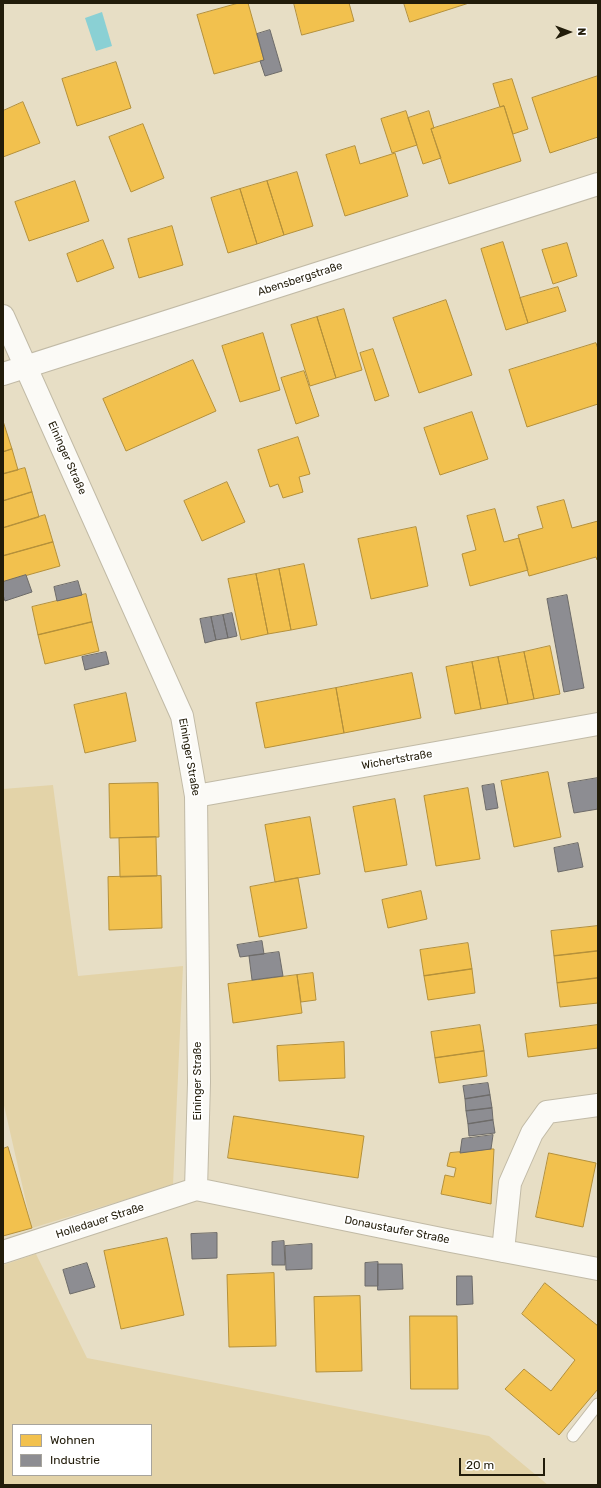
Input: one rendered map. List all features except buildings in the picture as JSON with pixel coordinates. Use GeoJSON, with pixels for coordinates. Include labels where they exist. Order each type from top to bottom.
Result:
{"type":"FeatureCollection","features":[{"type":"Feature","properties":{"kind":"street","name":"Abensbergstraße"},"geometry":{"type":"LineString","coordinates":[[3,374],[598,184]]}},
{"type":"Feature","properties":{"kind":"street","name":"Eininger Straße"},"geometry":{"type":"LineString","coordinates":[[3,316],[182,716],[196,796],[199,1082],[196,1189]]}},
{"type":"Feature","properties":{"kind":"street","name":"Wichertstraße"},"geometry":{"type":"LineString","coordinates":[[196,796],[598,724]]}},
{"type":"Feature","properties":{"kind":"street"},"geometry":{"type":"LineString","coordinates":[[503,1251],[510,1183],[532,1133],[548,1112],[598,1105]]}},
{"type":"Feature","properties":{"kind":"street","name":"Donaustaufer Straße"},"geometry":{"type":"LineString","coordinates":[[196,1189],[598,1269]]}},
{"type":"Feature","properties":{"kind":"street","name":"Holledauer Straße"},"geometry":{"type":"LineString","coordinates":[[3,1252],[196,1189]]}},
{"type":"Feature","properties":{"kind":"lane"},"geometry":{"type":"LineString","coordinates":[[573,1436],[598,1404]]}},
{"type":"Feature","properties":{"kind":"shaded area"},"geometry":{"type":"Polygon","coordinates":[[[53,785],[78,976],[183,966],[173,1185],[32,1228],[3,1101],[3,789],[53,785]]]}},
{"type":"Feature","properties":{"kind":"shaded area"},"geometry":{"type":"Polygon","coordinates":[[[36,1254],[87,1358],[489,1436],[548,1485],[3,1485],[3,1265],[36,1254]]]}},
{"type":"Feature","properties":{"kind":"water"},"geometry":{"type":"Polygon","coordinates":[[[102,12],[112,46],[96,51],[85,18],[102,12]]]}}]}
